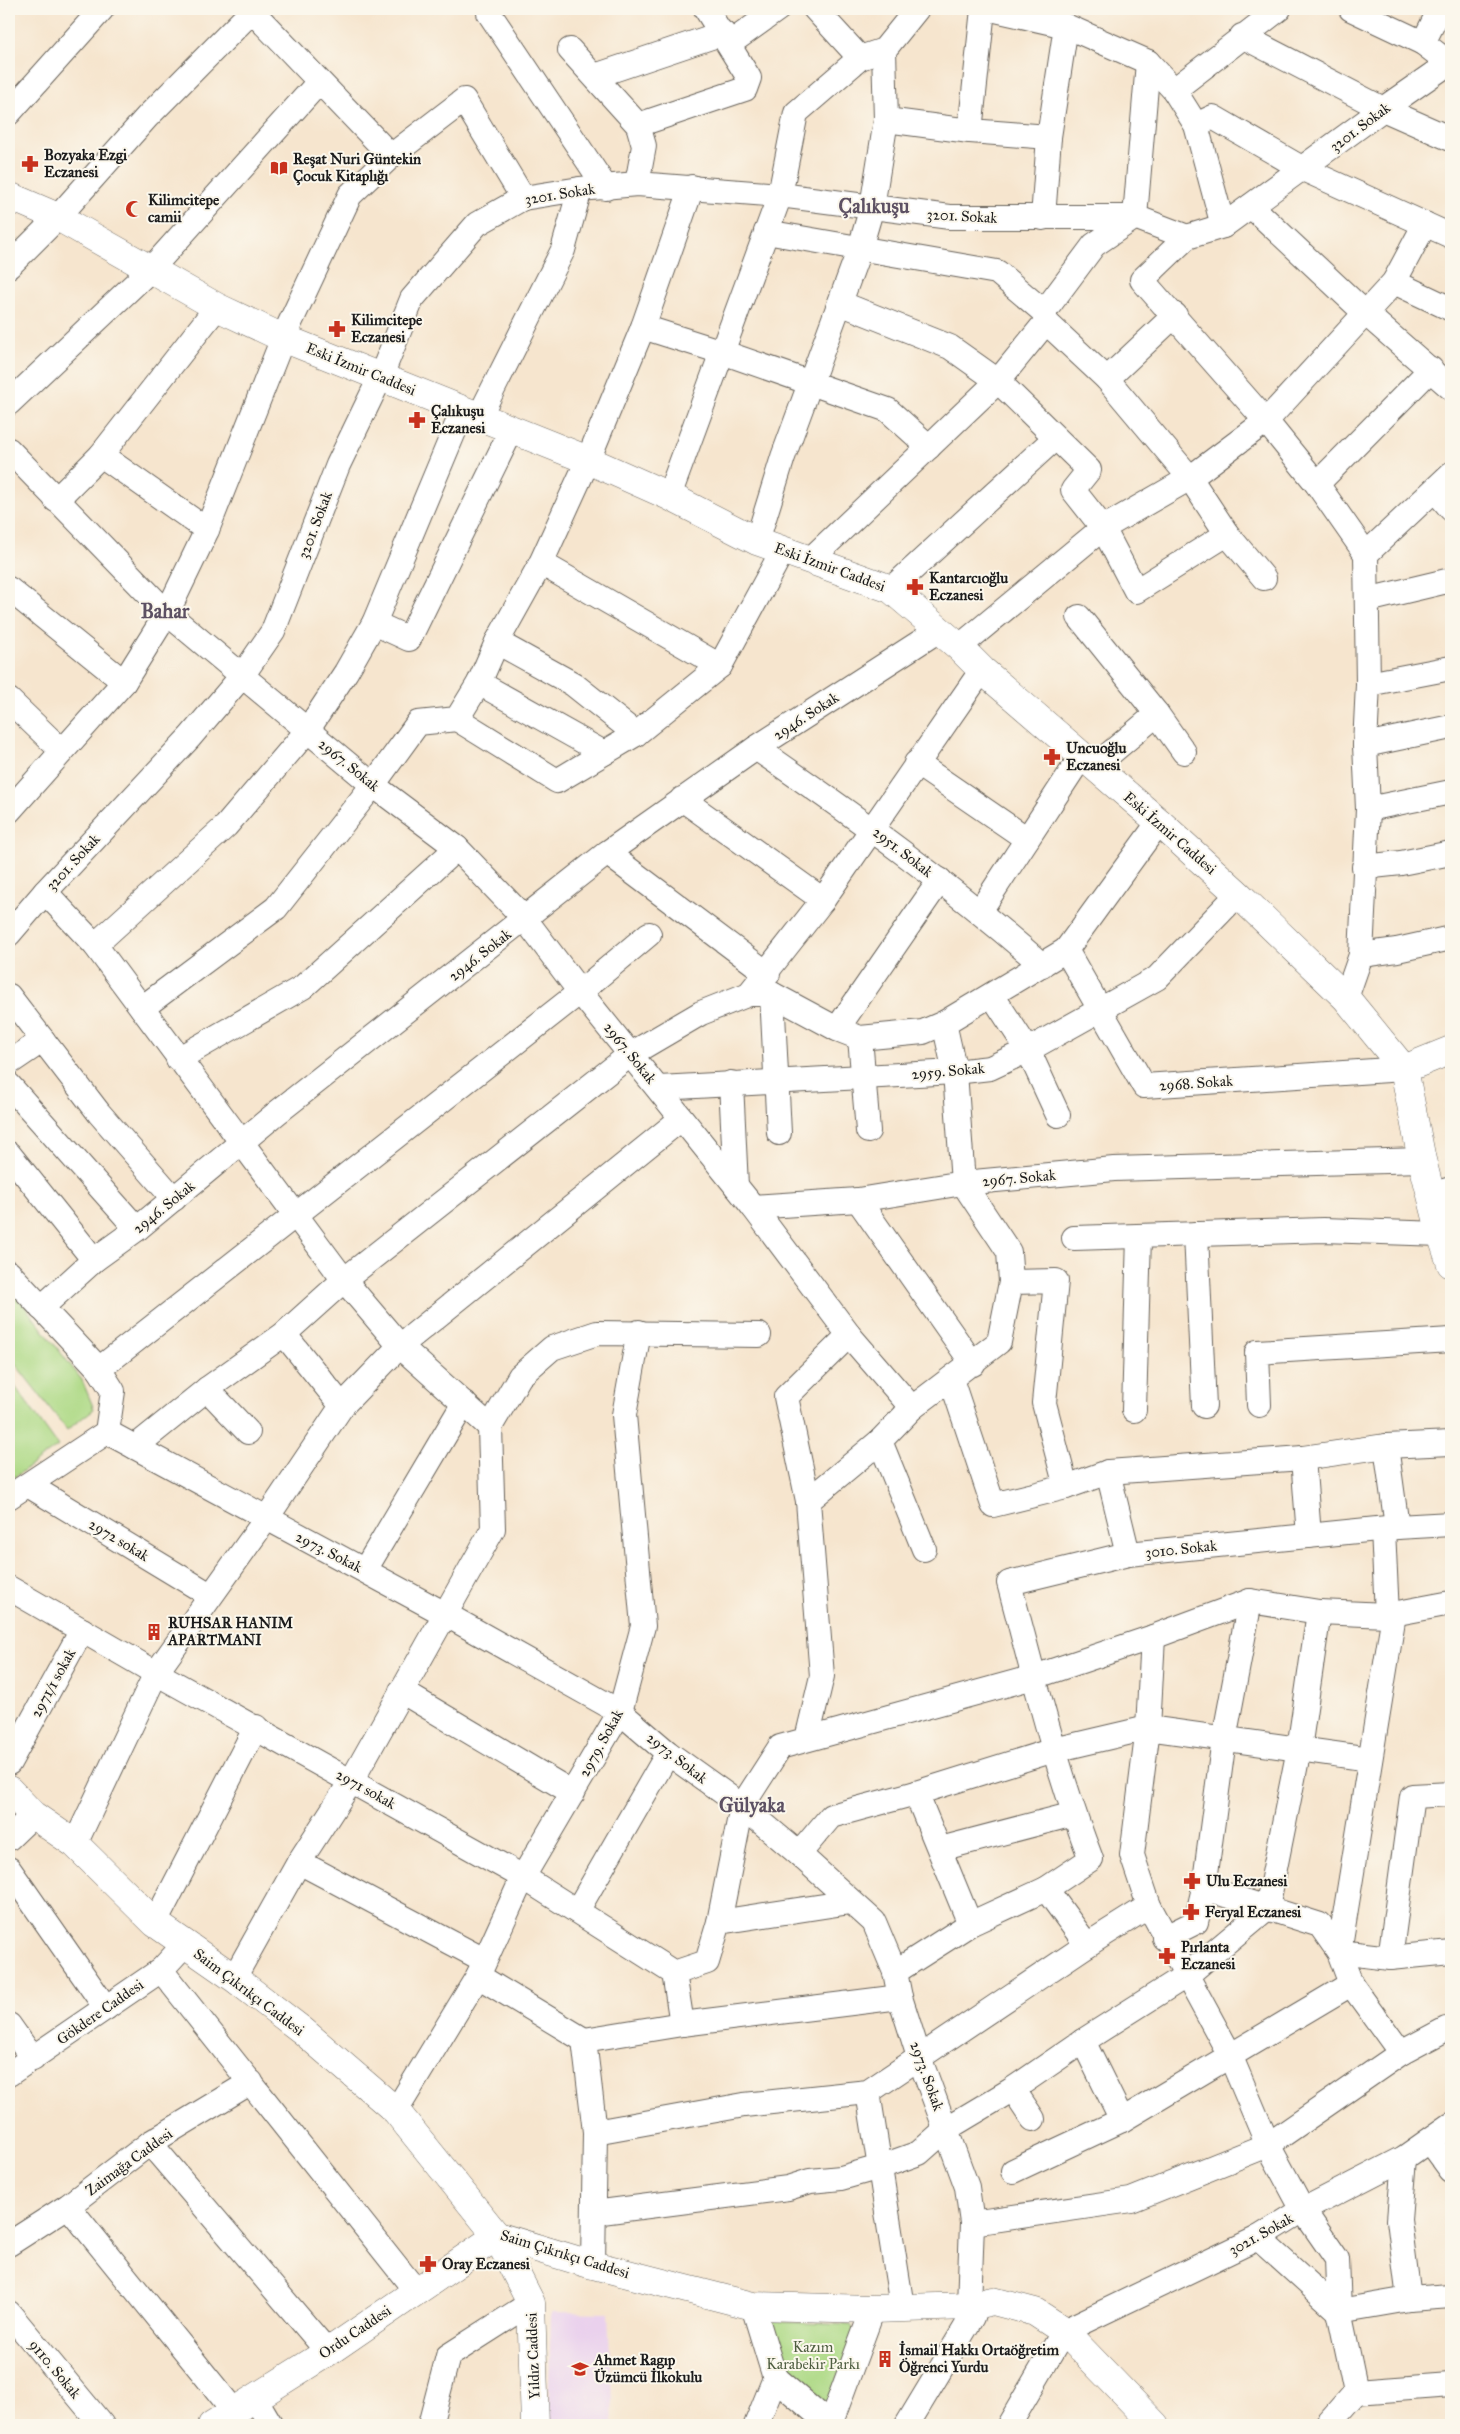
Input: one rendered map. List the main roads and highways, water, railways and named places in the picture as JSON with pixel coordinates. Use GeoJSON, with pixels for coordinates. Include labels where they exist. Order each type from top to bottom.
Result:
{"type":"FeatureCollection","features":[{"type":"Feature","properties":{"kind":"main road","name":"Eski İzmir Caddesi"},"geometry":{"type":"LineString","coordinates":[[9,182],[58,217],[217,307],[282,338],[381,376],[511,431],[588,460],[669,496],[757,540],[892,589],[949,638],[982,670],[1159,822],[1238,894],[1346,998],[1404,1070],[1422,1160],[1441,1192],[1441,1234],[1451,1264]]}},
{"type":"Feature","properties":{"kind":"main road","name":"Eski İzmir Caddesi"},"geometry":{"type":"LineString","coordinates":[[9,196],[58,217]]}},
{"type":"Feature","properties":{"kind":"main road"},"geometry":{"type":"LineString","coordinates":[[1404,1070],[1451,1050]]}},
{"type":"Feature","properties":{"kind":"main road","name":"Saim Çıkrıkçı Caddesi"},"geometry":{"type":"LineString","coordinates":[[9,1790],[33,1815],[75,1844],[155,1923],[234,1978],[303,2031],[396,2111],[496,2236],[594,2265],[753,2306],[873,2309],[972,2305],[994,2301],[1035,2312],[1064,2331],[1155,2425]]}},
{"type":"Feature","properties":{"kind":"main road","name":"Ordu Caddesi"},"geometry":{"type":"LineString","coordinates":[[234,2411],[328,2352],[496,2236]]}},
{"type":"Feature","properties":{"kind":"main road","name":"Yıldız Caddesi"},"geometry":{"type":"LineString","coordinates":[[496,2236],[531,2303],[535,2425]]}},
{"type":"Feature","properties":{"kind":"place","name":"Bozyaka Ezgi Eczanesi"},"geometry":{"type":"Point","coordinates":[30,164]}},
{"type":"Feature","properties":{"kind":"place","name":"Reşat Nuri Güntekin Çocuk Kitaplığı"},"geometry":{"type":"Point","coordinates":[279,168]}},
{"type":"Feature","properties":{"kind":"place","name":"Kilimcitepe camii"},"geometry":{"type":"Point","coordinates":[134,209]}},
{"type":"Feature","properties":{"kind":"place","name":"Kilimcitepe Eczanesi"},"geometry":{"type":"Point","coordinates":[337,329]}},
{"type":"Feature","properties":{"kind":"place","name":"Çalıkuşu Eczanesi"},"geometry":{"type":"Point","coordinates":[417,420]}},
{"type":"Feature","properties":{"kind":"place","name":"Kantarcıoğlu Eczanesi"},"geometry":{"type":"Point","coordinates":[915,587]}},
{"type":"Feature","properties":{"kind":"place","name":"Uncuoğlu Eczanesi"},"geometry":{"type":"Point","coordinates":[1052,757]}},
{"type":"Feature","properties":{"kind":"place","name":"RUHSAR HANIM APARTMANI"},"geometry":{"type":"Point","coordinates":[154,1632]}},
{"type":"Feature","properties":{"kind":"place","name":"Ulu Eczanesi"},"geometry":{"type":"Point","coordinates":[1192,1881]}},
{"type":"Feature","properties":{"kind":"place","name":"Feryal Eczanesi"},"geometry":{"type":"Point","coordinates":[1191,1912]}},
{"type":"Feature","properties":{"kind":"place","name":"Pırlanta Eczanesi"},"geometry":{"type":"Point","coordinates":[1167,1956]}},
{"type":"Feature","properties":{"kind":"place","name":"Oray Eczanesi"},"geometry":{"type":"Point","coordinates":[428,2264]}},
{"type":"Feature","properties":{"kind":"place","name":"İsmail Hakkı Ortaöğretim Öğrenci Yurdu"},"geometry":{"type":"Point","coordinates":[885,2359]}},
{"type":"Feature","properties":{"kind":"place","name":"Ahmet Ragıp Üzümcü İlkokulu"},"geometry":{"type":"Point","coordinates":[580,2369]}},
{"type":"Feature","properties":{"kind":"district","name":"Çalıkuşu"},"geometry":{"type":"Point","coordinates":[874,206]}},
{"type":"Feature","properties":{"kind":"district","name":"Bahar"},"geometry":{"type":"Point","coordinates":[165,611]}},
{"type":"Feature","properties":{"kind":"district","name":"Gülyaka"},"geometry":{"type":"Point","coordinates":[752,1805]}},
{"type":"Feature","properties":{"kind":"park label","name":"Kazım Karabekir Parkı"},"geometry":{"type":"Point","coordinates":[813,2356]}}]}
